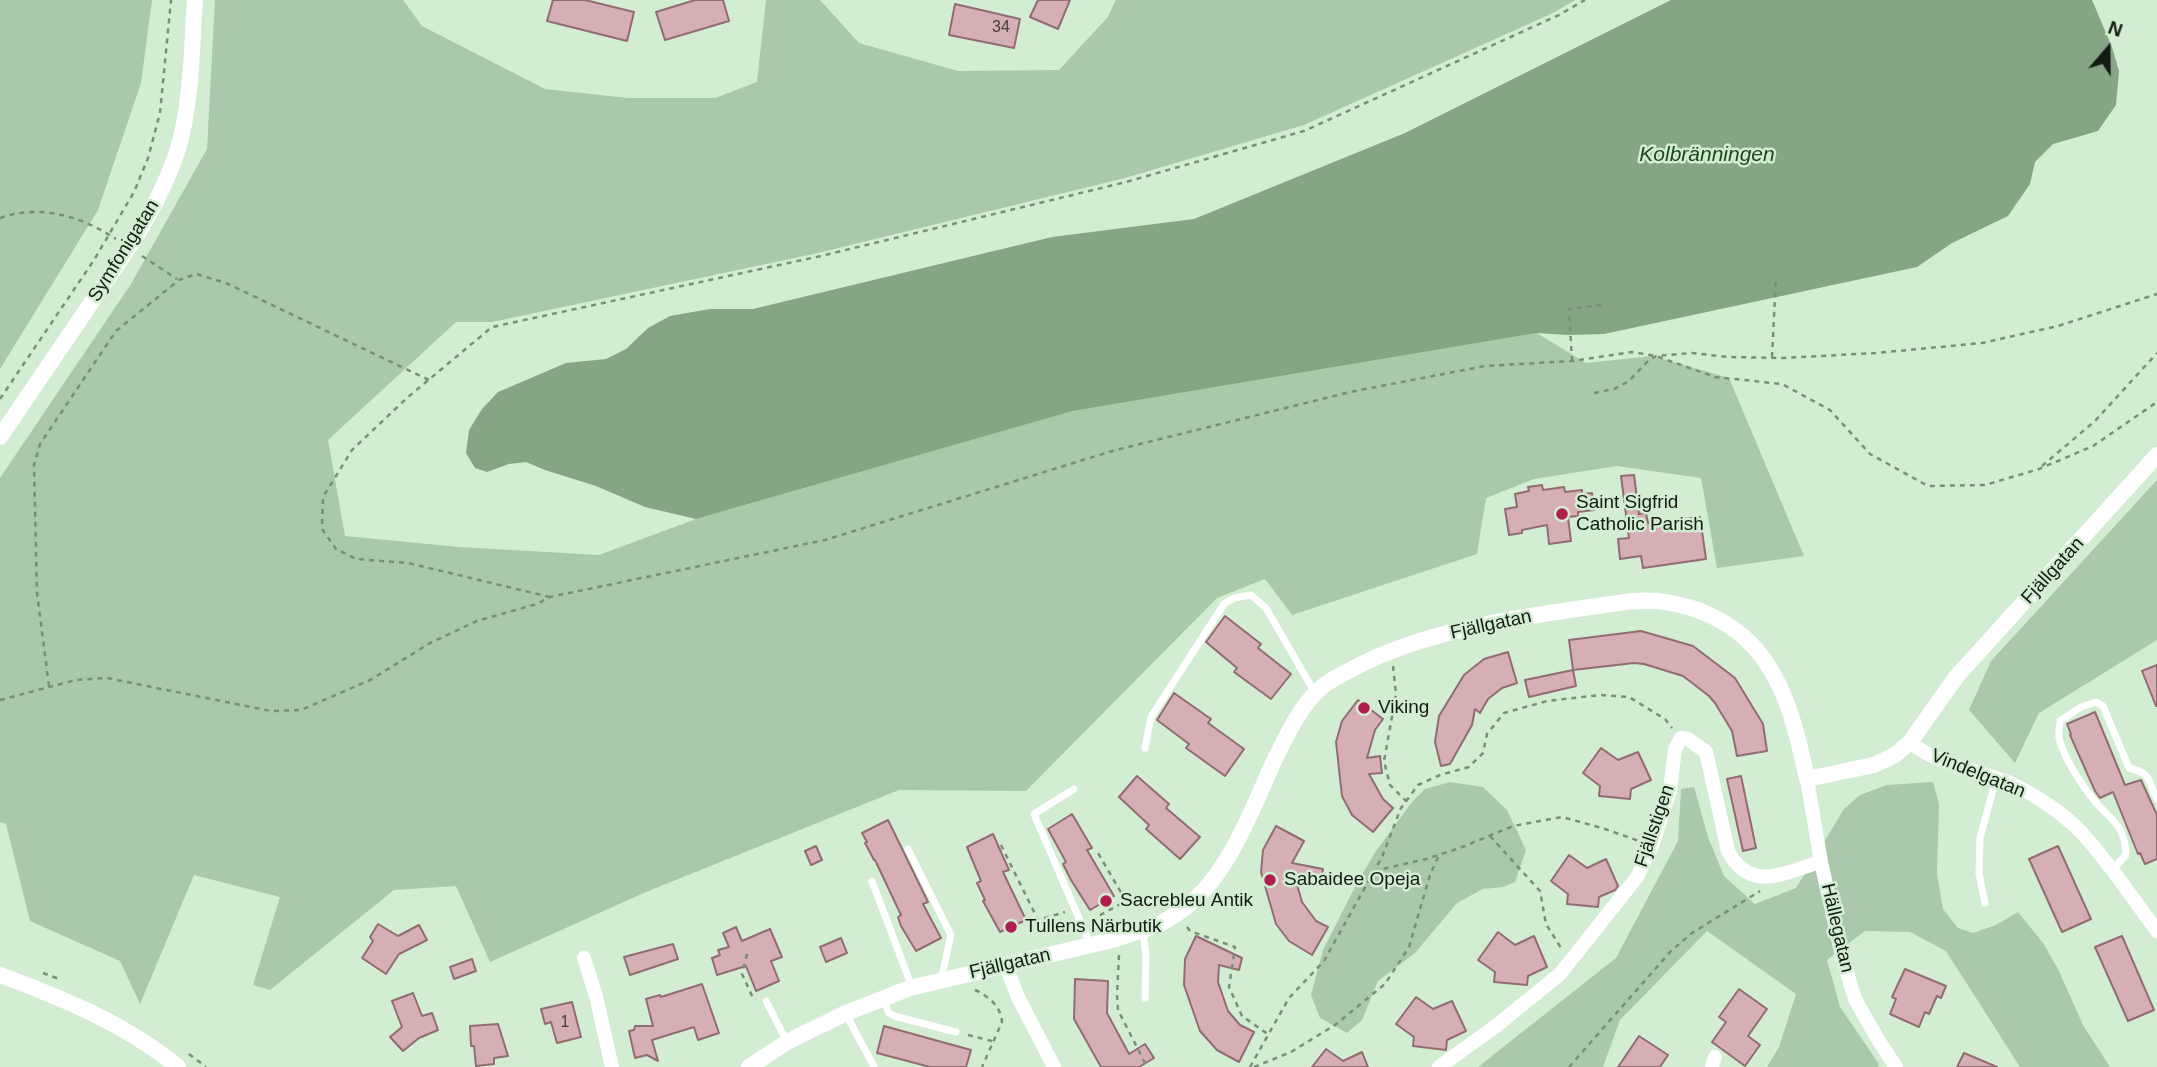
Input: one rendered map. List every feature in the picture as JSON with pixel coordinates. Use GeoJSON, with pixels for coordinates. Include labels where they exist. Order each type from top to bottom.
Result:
{"type":"FeatureCollection","features":[{"type":"Feature","properties":{"kind":"street","name":"Symfonigatan"},"geometry":{"type":"LineString","coordinates":[[0,437],[153,209],[173,162],[184,125],[195,0]]}},
{"type":"Feature","properties":{"kind":"street","name":"Fjällgatan"},"geometry":{"type":"LineString","coordinates":[[752,1066],[787,1042],[846,1013],[913,987],[1116,939],[1177,914],[1213,880],[1227,858],[1291,726],[1315,693],[1324,684],[1368,661],[1450,633],[1515,618],[1621,603],[1655,601],[1688,607],[1712,615],[1737,631],[1757,651],[1775,677],[1796,729],[1807,779],[1874,765],[1895,755],[1910,743],[1956,676],[2157,455]]}},
{"type":"Feature","properties":{"kind":"street","name":"Fjällstigen"},"geometry":{"type":"LineString","coordinates":[[1439,1067],[1496,1026],[1560,974],[1637,877],[1670,790],[1675,749],[1681,738]]}},
{"type":"Feature","properties":{"kind":"street"},"geometry":{"type":"LineString","coordinates":[[1681,738],[1688,739],[1706,752],[1728,851],[1736,865],[1751,876],[1765,878],[1821,862]]}},
{"type":"Feature","properties":{"kind":"street","name":"Vindelgatan"},"geometry":{"type":"LineString","coordinates":[[1910,743],[1919,751],[1939,760],[2024,791],[2063,817],[2080,831],[2157,930]]}},
{"type":"Feature","properties":{"kind":"street","name":"Hällegatan"},"geometry":{"type":"LineString","coordinates":[[1807,779],[1821,862],[1842,956],[1855,999],[1896,1067]]}},
{"type":"Feature","properties":{"kind":"street"},"geometry":{"type":"LineString","coordinates":[[584,958],[596,996],[612,1067]]}},
{"type":"Feature","properties":{"kind":"street"},"geometry":{"type":"LineString","coordinates":[[1005,964],[1017,995],[1054,1067]]}},
{"type":"Feature","properties":{"kind":"street"},"geometry":{"type":"LineString","coordinates":[[0,975],[88,1011],[132,1035],[178,1067]]}},
{"type":"Feature","properties":{"kind":"lane"},"geometry":{"type":"LineString","coordinates":[[1145,748],[1151,717],[1224,604],[1234,598],[1251,595],[1266,608],[1315,693]]}},
{"type":"Feature","properties":{"kind":"lane"},"geometry":{"type":"LineString","coordinates":[[2111,871],[2126,855],[2126,841],[2115,820],[2095,802],[2071,765],[2059,737],[2060,721],[2081,706],[2096,702],[2103,706],[2129,768],[2147,775],[2157,800]]}},
{"type":"Feature","properties":{"kind":"lane"},"geometry":{"type":"LineString","coordinates":[[1985,903],[1979,874],[1980,838],[1996,779]]}},
{"type":"Feature","properties":{"kind":"lane"},"geometry":{"type":"LineString","coordinates":[[1074,789],[1034,814],[1090,944]]}},
{"type":"Feature","properties":{"kind":"lane"},"geometry":{"type":"LineString","coordinates":[[908,849],[951,935],[941,980]]}},
{"type":"Feature","properties":{"kind":"lane"},"geometry":{"type":"LineString","coordinates":[[872,881],[913,987]]}},
{"type":"Feature","properties":{"kind":"lane"},"geometry":{"type":"LineString","coordinates":[[1143,930],[1146,945],[1145,998]]}},
{"type":"Feature","properties":{"kind":"lane"},"geometry":{"type":"LineString","coordinates":[[883,999],[888,1013],[894,1016],[956,1032]]}},
{"type":"Feature","properties":{"kind":"lane"},"geometry":{"type":"LineString","coordinates":[[766,1001],[787,1042]]}},
{"type":"Feature","properties":{"kind":"lane"},"geometry":{"type":"LineString","coordinates":[[846,1013],[874,1067]]}},
{"type":"Feature","properties":{"kind":"path"},"geometry":{"type":"LineString","coordinates":[[0,398],[110,235],[134,192],[155,133],[164,82],[171,0]]}},
{"type":"Feature","properties":{"kind":"path"},"geometry":{"type":"LineString","coordinates":[[550,597],[408,563],[356,559],[336,549],[322,529],[323,497],[352,450],[492,327],[847,249],[1126,182],[1304,131],[1559,15],[1585,0]]}},
{"type":"Feature","properties":{"kind":"path"},"geometry":{"type":"LineString","coordinates":[[0,218],[18,212],[44,211],[77,218],[110,235],[179,280]]}},
{"type":"Feature","properties":{"kind":"path"},"geometry":{"type":"LineString","coordinates":[[50,687],[37,593],[34,465],[40,444],[116,331],[179,280],[196,274],[226,283],[429,380]]}},
{"type":"Feature","properties":{"kind":"path"},"geometry":{"type":"LineString","coordinates":[[1772,357],[1776,277]]}},
{"type":"Feature","properties":{"kind":"path"},"geometry":{"type":"LineString","coordinates":[[1594,393],[1614,389],[1629,381],[1656,356],[1692,353],[1728,357],[1772,357],[1876,353],[1982,343],[2058,326],[2157,294]]}},
{"type":"Feature","properties":{"kind":"path"},"geometry":{"type":"LineString","coordinates":[[1572,361],[1569,309],[1601,305]]}},
{"type":"Feature","properties":{"kind":"path"},"geometry":{"type":"LineString","coordinates":[[0,700],[76,680],[107,678],[271,711],[301,710],[372,679],[430,643],[477,621],[537,604],[550,597],[825,540],[1112,451],[1350,392],[1485,366],[1572,361],[1632,352],[1656,356],[1715,377],[1782,384],[1830,410],[1870,454],[1928,485],[1985,485],[2039,469],[2092,446],[2157,402]]}},
{"type":"Feature","properties":{"kind":"path"},"geometry":{"type":"LineString","coordinates":[[2039,469],[2095,421],[2157,353]]}},
{"type":"Feature","properties":{"kind":"path"},"geometry":{"type":"LineString","coordinates":[[1392,652],[1396,695],[1384,761],[1390,785],[1406,801]]}},
{"type":"Feature","properties":{"kind":"path"},"geometry":{"type":"LineString","coordinates":[[1252,1067],[1289,998],[1324,961],[1382,857],[1401,808],[1418,785],[1440,775],[1469,767],[1483,753],[1487,734],[1504,713],[1547,701],[1600,695],[1629,697],[1665,719],[1681,738]]}},
{"type":"Feature","properties":{"kind":"path"},"geometry":{"type":"LineString","coordinates":[[1374,871],[1439,855],[1513,826],[1562,817],[1651,846]]}},
{"type":"Feature","properties":{"kind":"path"},"geometry":{"type":"LineString","coordinates":[[1490,836],[1540,891],[1546,924],[1570,961]]}},
{"type":"Feature","properties":{"kind":"path"},"geometry":{"type":"LineString","coordinates":[[1002,845],[1038,920],[1075,908]]}},
{"type":"Feature","properties":{"kind":"path"},"geometry":{"type":"LineString","coordinates":[[1082,925],[1126,901],[1098,853]]}},
{"type":"Feature","properties":{"kind":"path"},"geometry":{"type":"LineString","coordinates":[[1252,1067],[1291,1052],[1313,1039],[1335,1025],[1385,984],[1409,947],[1430,875],[1439,855]]}},
{"type":"Feature","properties":{"kind":"path"},"geometry":{"type":"LineString","coordinates":[[1569,1067],[1671,951],[1692,933],[1767,887],[1765,878]]}},
{"type":"Feature","properties":{"kind":"path"},"geometry":{"type":"LineString","coordinates":[[1177,914],[1190,931],[1235,947],[1229,986],[1242,1016],[1269,1035]]}},
{"type":"Feature","properties":{"kind":"path"},"geometry":{"type":"LineString","coordinates":[[1116,939],[1120,948],[1118,1010],[1147,1067]]}},
{"type":"Feature","properties":{"kind":"path"},"geometry":{"type":"LineString","coordinates":[[747,954],[742,974],[753,998],[766,1001]]}},
{"type":"Feature","properties":{"kind":"path"},"geometry":{"type":"LineString","coordinates":[[967,974],[972,988],[994,1002],[1002,1015],[1002,1022],[982,1067]]}},
{"type":"Feature","properties":{"kind":"path"},"geometry":{"type":"LineString","coordinates":[[956,1032],[992,1041]]}},
{"type":"Feature","properties":{"kind":"shaded area"},"geometry":{"type":"Polygon","coordinates":[[[0,0],[152,0],[141,83],[98,210],[0,369],[0,0]]]}},
{"type":"Feature","properties":{"kind":"shaded area"},"geometry":{"type":"Polygon","coordinates":[[[215,0],[403,0],[422,26],[545,89],[628,98],[715,98],[757,82],[766,0],[820,0],[859,43],[958,71],[1059,70],[1107,18],[1116,0],[1575,0],[1553,13],[1304,125],[1125,178],[818,253],[492,322],[456,322],[328,440],[345,536],[459,547],[599,555],[696,519],[1073,411],[1537,333],[1586,363],[1652,356],[1729,378],[1804,556],[1717,568],[1701,478],[1617,466],[1534,479],[1486,498],[1477,554],[1292,615],[1265,579],[1217,598],[1026,791],[899,790],[646,892],[490,962],[456,886],[394,890],[270,990],[253,985],[280,897],[194,875],[140,1004],[120,961],[30,921],[6,824],[0,822],[0,478],[131,284],[207,149],[215,0]]]}},
{"type":"Feature","properties":{"kind":"shaded area"},"geometry":{"type":"Polygon","coordinates":[[[2157,480],[2157,640],[2039,713],[2015,763],[1969,710],[1991,661],[2157,480]]]}},
{"type":"Feature","properties":{"kind":"shaded area"},"geometry":{"type":"Polygon","coordinates":[[[1450,782],[1483,787],[1507,810],[1526,850],[1515,882],[1503,887],[1483,889],[1457,903],[1415,953],[1378,981],[1362,1020],[1347,1033],[1320,1018],[1311,995],[1323,950],[1376,851],[1412,802],[1425,789],[1450,782]]]}},
{"type":"Feature","properties":{"kind":"shaded area"},"geometry":{"type":"Polygon","coordinates":[[[1933,782],[1939,804],[1937,873],[1943,909],[1958,928],[1973,933],[1996,925],[2018,912],[2043,943],[2083,1025],[2110,1067],[2020,1067],[1946,951],[1910,932],[1865,931],[1827,960],[1840,1007],[1879,1064],[1878,1067],[1767,1067],[1779,1047],[1796,994],[1707,931],[1620,1020],[1603,1067],[1478,1067],[1616,958],[1678,841],[1681,789],[1694,787],[1708,837],[1724,876],[1755,904],[1796,888],[1844,809],[1860,795],[1887,785],[1933,782]]]}},
{"type":"Feature","properties":{"kind":"water","name":"Kolbränningen"},"geometry":{"type":"Polygon","coordinates":[[[1671,0],[2092,0],[2119,71],[2116,105],[2098,131],[2053,144],[2035,162],[2030,184],[2008,216],[1952,243],[1917,267],[1604,334],[1537,333],[1073,411],[696,519],[645,507],[596,486],[526,462],[509,464],[487,472],[475,468],[466,453],[469,430],[482,409],[498,392],[566,363],[606,359],[626,349],[648,328],[670,316],[710,309],[753,309],[1052,237],[1194,219],[1405,133],[1671,0]]]}},
{"type":"Feature","properties":{"kind":"building"},"geometry":{"type":"Polygon","coordinates":[[[553,0],[585,0],[634,12],[627,41],[547,21],[553,0]]]}},
{"type":"Feature","properties":{"kind":"building"},"geometry":{"type":"Polygon","coordinates":[[[695,0],[723,0],[729,21],[665,40],[656,12],[695,0]]]}},
{"type":"Feature","properties":{"kind":"building"},"geometry":{"type":"Polygon","coordinates":[[[1038,0],[1070,0],[1058,29],[1030,17],[1038,0]]]}},
{"type":"Feature","properties":{"kind":"building"},"geometry":{"type":"Polygon","coordinates":[[[955,4],[1020,19],[1014,48],[949,35],[955,4]]]}},
{"type":"Feature","properties":{"kind":"building"},"geometry":{"type":"Polygon","coordinates":[[[1634,475],[1639,514],[1646,513],[1648,523],[1700,517],[1706,559],[1643,568],[1641,556],[1620,559],[1618,539],[1629,538],[1621,476],[1634,475]]]}},
{"type":"Feature","properties":{"kind":"building","name":"Saint Sigfrid Catholic Parish"},"geometry":{"type":"Polygon","coordinates":[[[1542,485],[1543,490],[1564,487],[1565,492],[1582,490],[1582,494],[1592,493],[1594,510],[1578,512],[1578,516],[1568,517],[1571,541],[1549,544],[1547,525],[1509,535],[1505,509],[1517,507],[1515,494],[1529,491],[1528,487],[1542,485]]]}},
{"type":"Feature","properties":{"kind":"building"},"geometry":{"type":"Polygon","coordinates":[[[1225,616],[1261,644],[1258,648],[1291,674],[1271,699],[1234,672],[1237,668],[1206,642],[1225,616]]]}},
{"type":"Feature","properties":{"kind":"building"},"geometry":{"type":"Polygon","coordinates":[[[1641,631],[1693,646],[1735,678],[1763,724],[1767,751],[1737,756],[1732,731],[1715,703],[1683,676],[1634,663],[1573,670],[1569,640],[1641,631]]]}},
{"type":"Feature","properties":{"kind":"building"},"geometry":{"type":"Polygon","coordinates":[[[1508,652],[1517,683],[1502,688],[1488,699],[1480,713],[1475,709],[1472,725],[1450,764],[1441,766],[1435,742],[1439,716],[1464,675],[1484,659],[1508,652]]]}},
{"type":"Feature","properties":{"kind":"building"},"geometry":{"type":"Polygon","coordinates":[[[2157,665],[2157,706],[2156,706],[2142,671],[2157,665]]]}},
{"type":"Feature","properties":{"kind":"building"},"geometry":{"type":"Polygon","coordinates":[[[1573,670],[1576,686],[1529,697],[1525,680],[1573,670]]]}},
{"type":"Feature","properties":{"kind":"building"},"geometry":{"type":"Polygon","coordinates":[[[1174,693],[1211,719],[1208,723],[1244,749],[1225,776],[1186,748],[1189,744],[1157,720],[1174,693]]]}},
{"type":"Feature","properties":{"kind":"building"},"geometry":{"type":"Polygon","coordinates":[[[1358,700],[1383,719],[1375,730],[1367,758],[1380,756],[1382,773],[1369,774],[1383,799],[1393,808],[1373,832],[1352,815],[1342,796],[1336,742],[1342,721],[1358,700]]]}},
{"type":"Feature","properties":{"kind":"building"},"geometry":{"type":"Polygon","coordinates":[[[2095,712],[2125,785],[2141,780],[2157,815],[2157,859],[2145,864],[2140,853],[2138,854],[2113,792],[2100,798],[2070,735],[2067,724],[2095,712]]]}},
{"type":"Feature","properties":{"kind":"building"},"geometry":{"type":"Polygon","coordinates":[[[1601,748],[1618,760],[1638,752],[1651,780],[1631,789],[1630,799],[1599,796],[1600,786],[1583,773],[1601,748]]]}},
{"type":"Feature","properties":{"kind":"building"},"geometry":{"type":"Polygon","coordinates":[[[1137,776],[1169,804],[1166,808],[1200,837],[1180,859],[1146,829],[1149,825],[1119,797],[1137,776]]]}},
{"type":"Feature","properties":{"kind":"building"},"geometry":{"type":"Polygon","coordinates":[[[1741,776],[1756,848],[1743,851],[1727,779],[1741,776]]]}},
{"type":"Feature","properties":{"kind":"building"},"geometry":{"type":"Polygon","coordinates":[[[1072,814],[1092,848],[1087,850],[1114,896],[1090,910],[1071,880],[1063,864],[1066,862],[1048,829],[1072,814]]]}},
{"type":"Feature","properties":{"kind":"building"},"geometry":{"type":"Polygon","coordinates":[[[888,820],[928,902],[923,904],[941,938],[916,951],[901,926],[898,917],[901,915],[862,833],[888,820]]]}},
{"type":"Feature","properties":{"kind":"building"},"geometry":{"type":"Polygon","coordinates":[[[1276,826],[1304,841],[1292,863],[1323,869],[1320,885],[1296,881],[1302,902],[1316,921],[1328,927],[1312,955],[1289,941],[1276,924],[1261,872],[1263,850],[1276,826]]]}},
{"type":"Feature","properties":{"kind":"building"},"geometry":{"type":"Polygon","coordinates":[[[993,834],[1009,870],[1003,872],[1026,920],[1000,932],[983,901],[985,900],[977,883],[981,881],[967,847],[993,834]]]}},
{"type":"Feature","properties":{"kind":"building"},"geometry":{"type":"Polygon","coordinates":[[[816,846],[822,860],[811,865],[805,851],[816,846]]]}},
{"type":"Feature","properties":{"kind":"building"},"geometry":{"type":"Polygon","coordinates":[[[2058,846],[2091,919],[2062,932],[2029,859],[2058,846]]]}},
{"type":"Feature","properties":{"kind":"building"},"geometry":{"type":"Polygon","coordinates":[[[1569,855],[1587,868],[1606,859],[1618,886],[1599,897],[1598,907],[1567,904],[1568,894],[1551,881],[1569,855]]]}},
{"type":"Feature","properties":{"kind":"building"},"geometry":{"type":"Polygon","coordinates":[[[378,924],[398,936],[419,925],[427,940],[399,954],[386,974],[362,958],[373,941],[370,937],[378,924]]]}},
{"type":"Feature","properties":{"kind":"building"},"geometry":{"type":"Polygon","coordinates":[[[736,927],[742,941],[770,929],[782,957],[771,961],[779,981],[756,991],[746,966],[717,975],[712,958],[720,955],[718,950],[729,947],[723,933],[736,927]]]}},
{"type":"Feature","properties":{"kind":"building"},"geometry":{"type":"Polygon","coordinates":[[[1498,932],[1515,945],[1534,936],[1547,967],[1528,976],[1527,985],[1494,982],[1495,972],[1478,960],[1498,932]]]}},
{"type":"Feature","properties":{"kind":"building"},"geometry":{"type":"Polygon","coordinates":[[[1196,936],[1242,958],[1239,970],[1219,965],[1218,982],[1228,1011],[1240,1025],[1254,1032],[1239,1062],[1217,1050],[1200,1031],[1184,985],[1185,959],[1196,936]]]}},
{"type":"Feature","properties":{"kind":"building"},"geometry":{"type":"Polygon","coordinates":[[[2122,936],[2154,1010],[2128,1021],[2095,947],[2122,936]]]}},
{"type":"Feature","properties":{"kind":"building"},"geometry":{"type":"Polygon","coordinates":[[[841,938],[847,953],[826,962],[820,947],[841,938]]]}},
{"type":"Feature","properties":{"kind":"building"},"geometry":{"type":"Polygon","coordinates":[[[673,944],[678,959],[630,975],[624,957],[673,944]]]}},
{"type":"Feature","properties":{"kind":"building"},"geometry":{"type":"Polygon","coordinates":[[[472,959],[476,971],[454,979],[450,967],[472,959]]]}},
{"type":"Feature","properties":{"kind":"building"},"geometry":{"type":"Polygon","coordinates":[[[1905,969],[1946,986],[1941,998],[1937,996],[1929,1014],[1925,1012],[1919,1027],[1890,1014],[1896,999],[1892,997],[1905,969]]]}},
{"type":"Feature","properties":{"kind":"building"},"geometry":{"type":"Polygon","coordinates":[[[1075,979],[1108,981],[1107,1013],[1129,1054],[1145,1044],[1154,1058],[1139,1067],[1101,1067],[1074,1019],[1075,979]]]}},
{"type":"Feature","properties":{"kind":"building"},"geometry":{"type":"Polygon","coordinates":[[[702,984],[719,1033],[698,1040],[694,1027],[652,1040],[658,1061],[647,1055],[635,1058],[629,1031],[634,1030],[635,1026],[653,1026],[646,999],[702,984]]]}},
{"type":"Feature","properties":{"kind":"building"},"geometry":{"type":"Polygon","coordinates":[[[1739,989],[1767,1009],[1748,1036],[1760,1045],[1745,1066],[1712,1042],[1726,1022],[1719,1017],[1739,989]]]}},
{"type":"Feature","properties":{"kind":"building"},"geometry":{"type":"Polygon","coordinates":[[[413,993],[422,1016],[432,1013],[438,1030],[419,1038],[403,1051],[390,1037],[402,1027],[392,1001],[413,993]]]}},
{"type":"Feature","properties":{"kind":"building"},"geometry":{"type":"Polygon","coordinates":[[[1416,997],[1433,1009],[1452,1001],[1466,1031],[1447,1040],[1446,1050],[1413,1046],[1414,1037],[1396,1024],[1416,997]]]}},
{"type":"Feature","properties":{"kind":"building"},"geometry":{"type":"Polygon","coordinates":[[[572,1002],[581,1037],[557,1043],[551,1022],[545,1024],[541,1009],[572,1002]]]}},
{"type":"Feature","properties":{"kind":"building"},"geometry":{"type":"Polygon","coordinates":[[[498,1024],[508,1056],[494,1058],[494,1064],[476,1066],[470,1026],[498,1024]]]}},
{"type":"Feature","properties":{"kind":"building"},"geometry":{"type":"Polygon","coordinates":[[[884,1026],[971,1050],[966,1067],[930,1067],[877,1053],[884,1026]]]}},
{"type":"Feature","properties":{"kind":"building"},"geometry":{"type":"Polygon","coordinates":[[[1639,1036],[1668,1055],[1660,1067],[1618,1067],[1639,1036]]]}},
{"type":"Feature","properties":{"kind":"building"},"geometry":{"type":"Polygon","coordinates":[[[1326,1049],[1343,1061],[1362,1052],[1368,1067],[1312,1067],[1326,1049]]]}},
{"type":"Feature","properties":{"kind":"building"},"geometry":{"type":"Polygon","coordinates":[[[1964,1053],[1997,1067],[1957,1067],[1964,1053]]]}},
{"type":"Feature","properties":{"kind":"place","name":"Saint Sigfrid Catholic Parish"},"geometry":{"type":"Point","coordinates":[1562,514]}},
{"type":"Feature","properties":{"kind":"place","name":"Viking"},"geometry":{"type":"Point","coordinates":[1364,708]}},
{"type":"Feature","properties":{"kind":"place","name":"Sabaidee Opeja"},"geometry":{"type":"Point","coordinates":[1270,880]}},
{"type":"Feature","properties":{"kind":"place","name":"Sacrebleu Antik"},"geometry":{"type":"Point","coordinates":[1106,901]}},
{"type":"Feature","properties":{"kind":"place","name":"Tullens Närbutik"},"geometry":{"type":"Point","coordinates":[1011,927]}}]}
